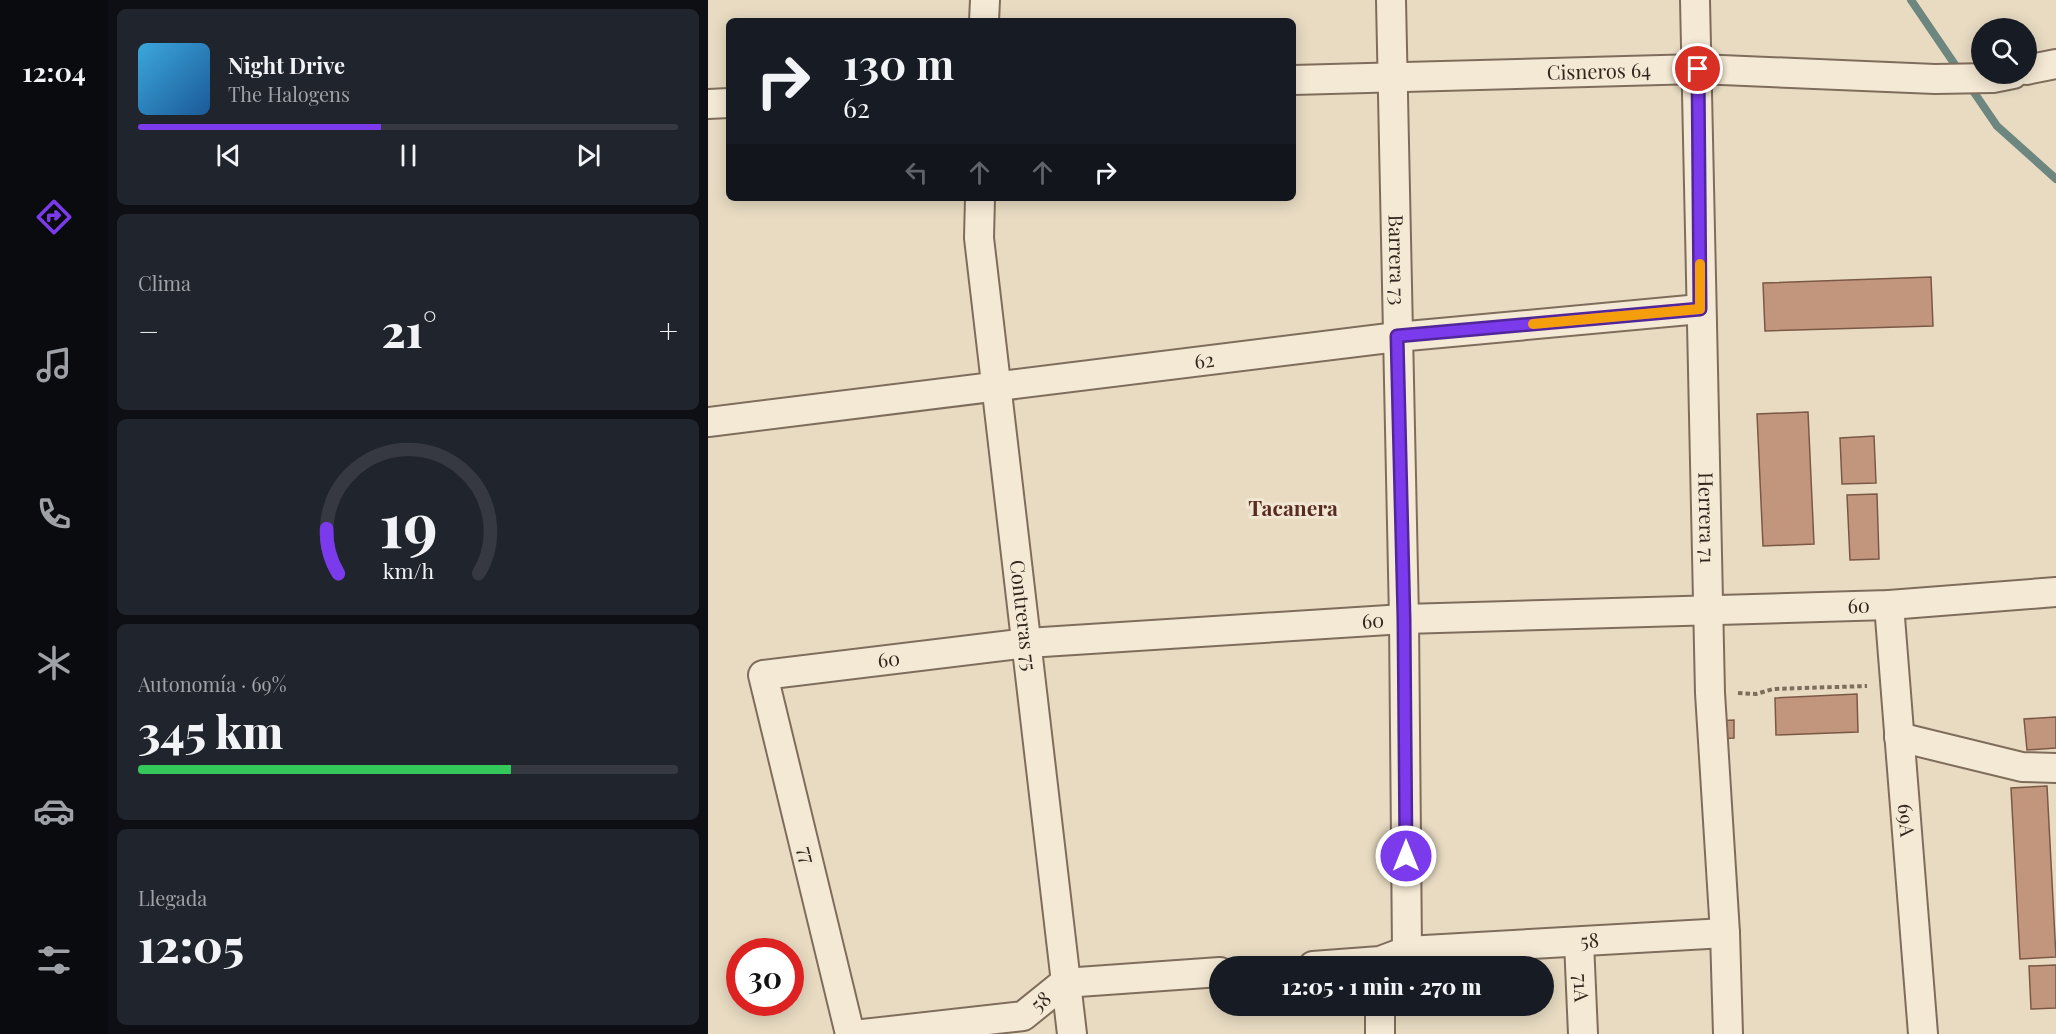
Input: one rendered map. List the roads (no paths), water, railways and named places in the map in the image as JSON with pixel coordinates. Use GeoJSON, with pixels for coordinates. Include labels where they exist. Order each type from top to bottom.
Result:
{"type":"FeatureCollection","features":[{"type":"Feature","properties":{"kind":"street"},"geometry":{"type":"LineString","coordinates":[[984,18],[985,0]]}},
{"type":"Feature","properties":{"kind":"street","name":"Barrera 73"},"geometry":{"type":"LineString","coordinates":[[1391,0],[1404,619],[1407,951]]}},
{"type":"Feature","properties":{"kind":"street","name":"Herrera 71"},"geometry":{"type":"LineString","coordinates":[[1695,0],[1710,693],[1725,933],[1728,1034]]}},
{"type":"Feature","properties":{"kind":"street"},"geometry":{"type":"LineString","coordinates":[[2037,68],[2056,64]]}},
{"type":"Feature","properties":{"kind":"street","name":"Cisneros 64"},"geometry":{"type":"LineString","coordinates":[[1296,80],[1698,69],[1935,79],[1971,77]]}},
{"type":"Feature","properties":{"kind":"street"},"geometry":{"type":"LineString","coordinates":[[708,104],[726,103]]}},
{"type":"Feature","properties":{"kind":"street","name":"Contreras 75"},"geometry":{"type":"LineString","coordinates":[[980,201],[979,238],[1071,1034]]}},
{"type":"Feature","properties":{"kind":"street","name":"62"},"geometry":{"type":"LineString","coordinates":[[708,422],[1397,336],[1700,309]]}},
{"type":"Feature","properties":{"kind":"street","name":"60"},"geometry":{"type":"LineString","coordinates":[[763,675],[1027,643],[1404,619],[1889,605],[2056,592]]}},
{"type":"Feature","properties":{"kind":"street","name":"69A"},"geometry":{"type":"LineString","coordinates":[[1889,605],[1923,1034]]}},
{"type":"Feature","properties":{"kind":"street","name":"77"},"geometry":{"type":"LineString","coordinates":[[763,675],[850,1034]]}},
{"type":"Feature","properties":{"kind":"street"},"geometry":{"type":"LineString","coordinates":[[1899,737],[2022,767],[2056,768]]}},
{"type":"Feature","properties":{"kind":"street","name":"58"},"geometry":{"type":"LineString","coordinates":[[1397,956],[1407,951],[1725,933]]}},
{"type":"Feature","properties":{"kind":"street","name":"71A"},"geometry":{"type":"LineString","coordinates":[[1579,942],[1583,1034]]}},
{"type":"Feature","properties":{"kind":"street","name":"58"},"geometry":{"type":"LineString","coordinates":[[863,1034],[1023,1016],[1064,983],[1209,973]]}},
{"type":"Feature","properties":{"kind":"street"},"geometry":{"type":"LineString","coordinates":[[1380,1016],[1380,1034]]}},
{"type":"Feature","properties":{"kind":"waterway"},"geometry":{"type":"LineString","coordinates":[[1911,0],[1960,72]]}},
{"type":"Feature","properties":{"kind":"waterway"},"geometry":{"type":"LineString","coordinates":[[1969,85],[1997,126],[2056,179]]}},
{"type":"Feature","properties":{"kind":"district","name":"Tacanera"},"geometry":{"type":"Point","coordinates":[1293,509]}}]}
